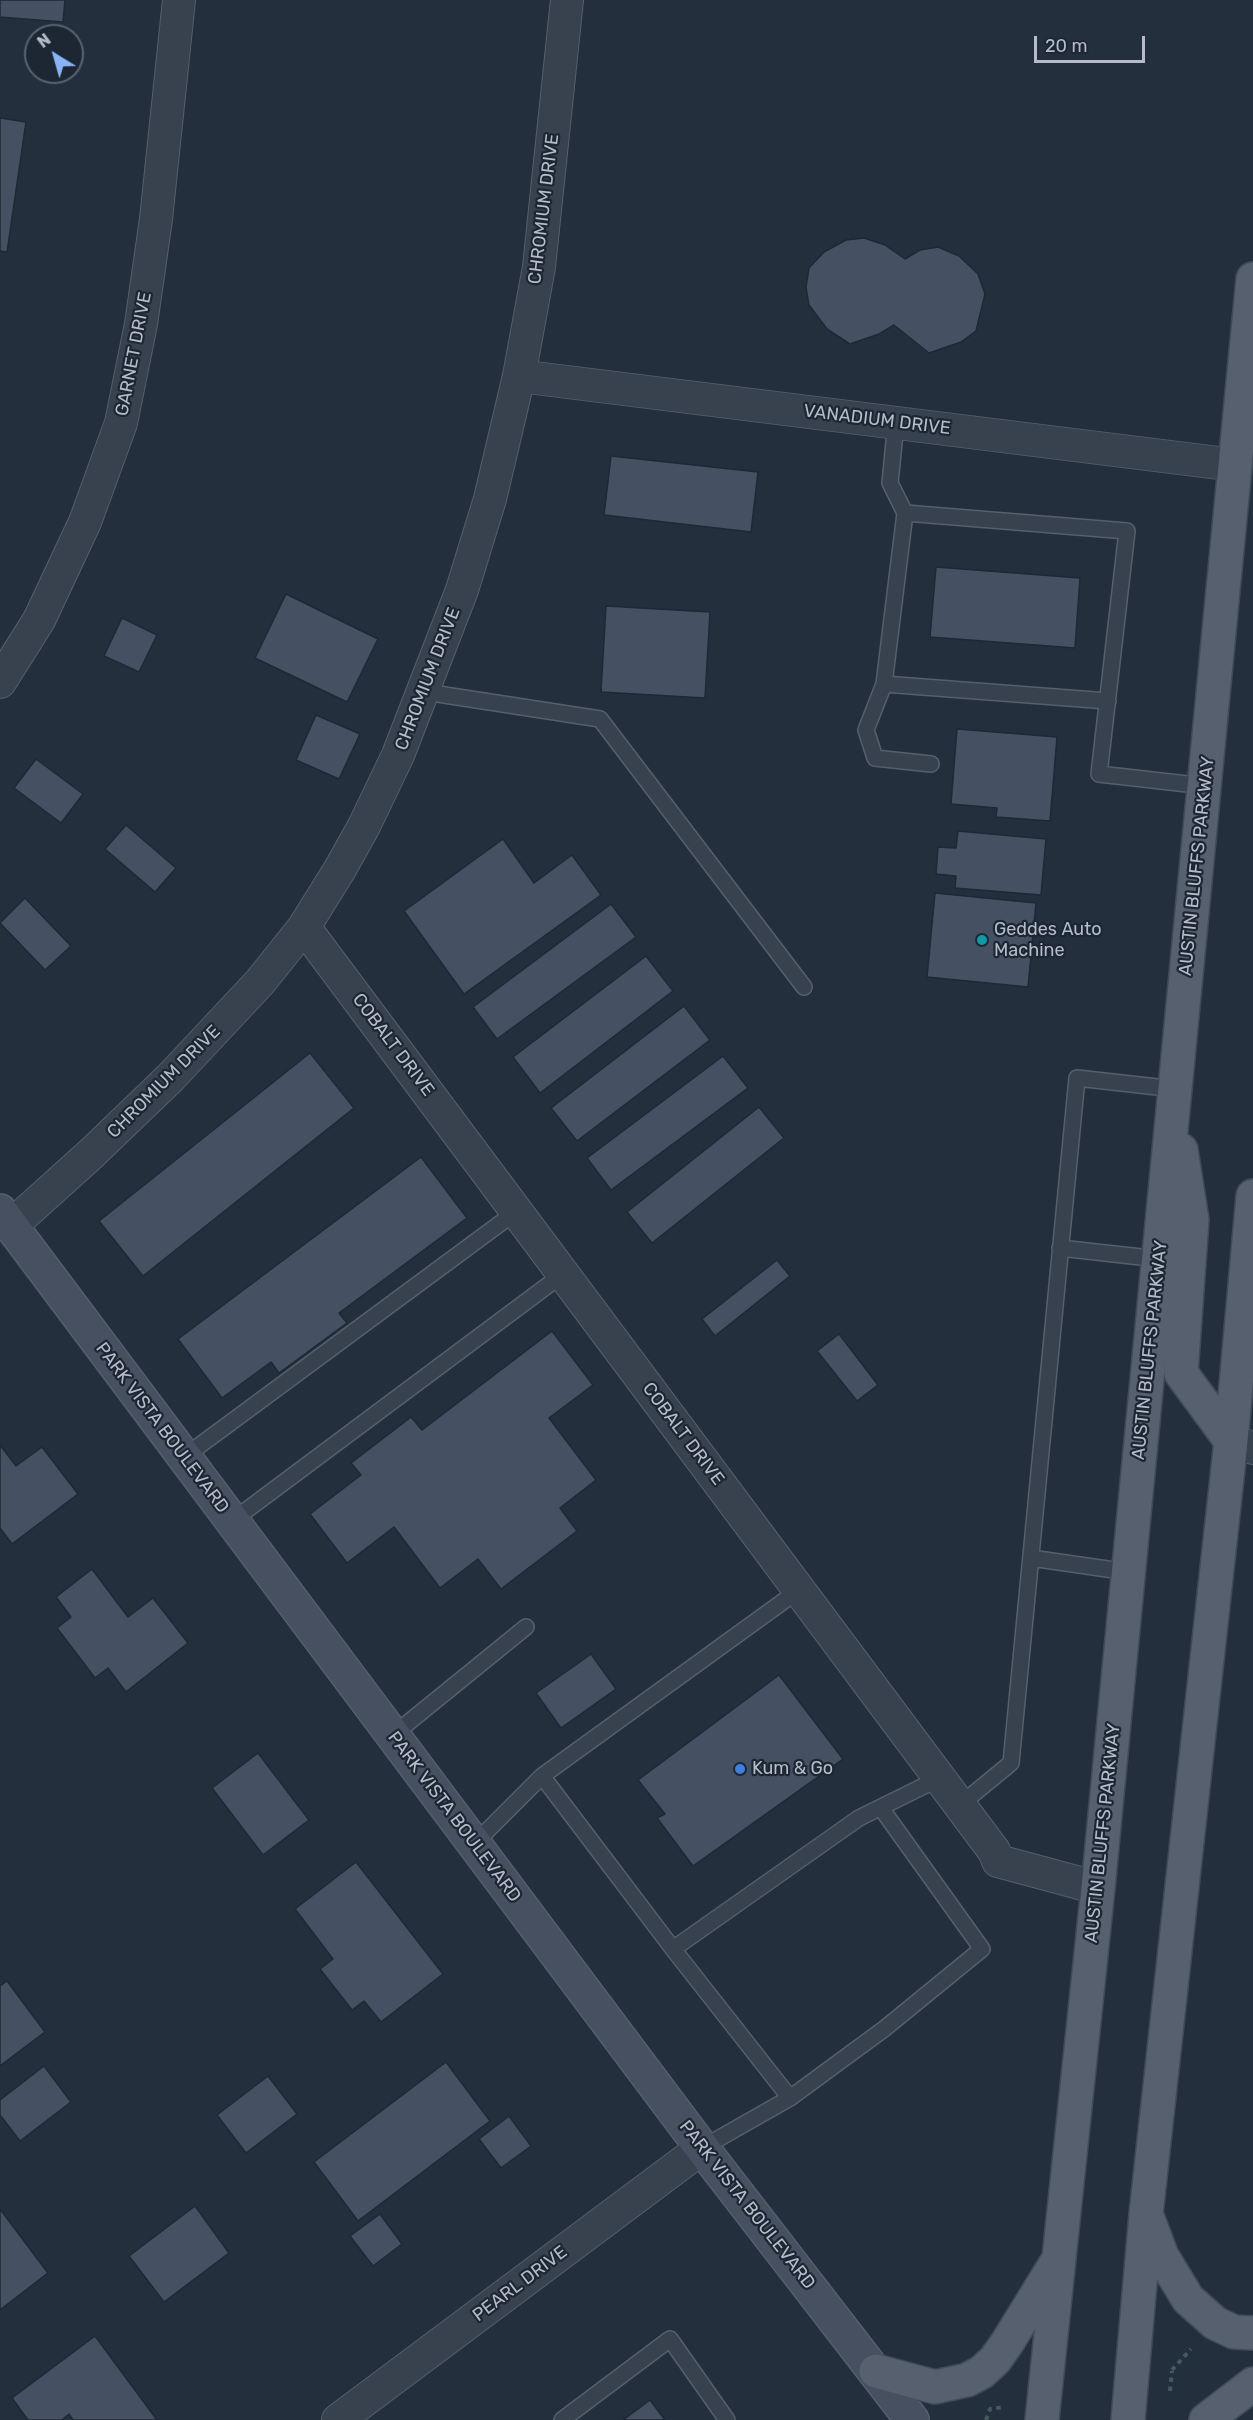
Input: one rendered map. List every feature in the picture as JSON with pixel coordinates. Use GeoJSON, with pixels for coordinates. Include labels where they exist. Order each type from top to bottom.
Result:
{"type":"FeatureCollection","features":[{"type":"Feature","properties":{"kind":"main road","name":"AUSTIN BLUFFS PARKWAY"},"geometry":{"type":"LineString","coordinates":[[1042,2420],[1098,1888],[1205,786],[1244,468],[1253,279]]}},
{"type":"Feature","properties":{"kind":"main road"},"geometry":{"type":"LineString","coordinates":[[1174,1095],[1192,1220],[1181,1373],[1242,1444]]}},
{"type":"Feature","properties":{"kind":"main road"},"geometry":{"type":"LineString","coordinates":[[1128,2420],[1146,2214],[1242,1444],[1253,1196]]}},
{"type":"Feature","properties":{"kind":"main road"},"geometry":{"type":"LineString","coordinates":[[1146,2214],[1162,2256],[1188,2299],[1215,2323],[1234,2332],[1253,2333]]}},
{"type":"Feature","properties":{"kind":"main road"},"geometry":{"type":"LineString","coordinates":[[876,2371],[935,2387],[967,2380],[982,2372],[995,2360],[1007,2343],[1059,2258]]}},
{"type":"Feature","properties":{"kind":"main road"},"geometry":{"type":"LineString","coordinates":[[1206,2420],[1253,2384]]}},
{"type":"Feature","properties":{"kind":"street","name":"GARNET DRIVE"},"geometry":{"type":"LineString","coordinates":[[0,682],[39,620],[85,522],[121,423],[141,324],[156,219],[179,0]]}},
{"type":"Feature","properties":{"kind":"street","name":"CHROMIUM DRIVE"},"geometry":{"type":"LineString","coordinates":[[5,1219],[92,1153],[185,1062],[260,982],[304,927],[364,826],[398,755],[462,590],[490,500],[519,376],[539,267],[567,0]]}},
{"type":"Feature","properties":{"kind":"street","name":"VANADIUM DRIVE"},"geometry":{"type":"LineString","coordinates":[[519,376],[896,422],[1244,468]]}},
{"type":"Feature","properties":{"kind":"street","name":"COBALT DRIVE"},"geometry":{"type":"LineString","coordinates":[[304,927],[940,1778],[994,1851],[998,1861],[1098,1888]]}},
{"type":"Feature","properties":{"kind":"street","name":"PARK VISTA BOULEVARD"},"geometry":{"type":"LineString","coordinates":[[5,1219],[702,2148],[912,2420]]}},
{"type":"Feature","properties":{"kind":"street","name":"PEARL DRIVE"},"geometry":{"type":"LineString","coordinates":[[343,2418],[702,2148]]}},
{"type":"Feature","properties":{"kind":"lane"},"geometry":{"type":"LineString","coordinates":[[896,422],[890,483],[905,513],[884,684],[866,730],[875,758],[931,764]]}},
{"type":"Feature","properties":{"kind":"lane"},"geometry":{"type":"LineString","coordinates":[[905,513],[1127,531],[1100,774],[1205,786]]}},
{"type":"Feature","properties":{"kind":"lane"},"geometry":{"type":"LineString","coordinates":[[884,684],[1108,701]]}},
{"type":"Feature","properties":{"kind":"lane"},"geometry":{"type":"LineString","coordinates":[[424,692],[600,719],[804,987]]}},
{"type":"Feature","properties":{"kind":"lane"},"geometry":{"type":"LineString","coordinates":[[960,1805],[1011,1763],[1077,1078],[1174,1095]]}},
{"type":"Feature","properties":{"kind":"lane"},"geometry":{"type":"LineString","coordinates":[[184,1457],[517,1211]]}},
{"type":"Feature","properties":{"kind":"lane"},"geometry":{"type":"LineString","coordinates":[[1060,1248],[1159,1259]]}},
{"type":"Feature","properties":{"kind":"lane"},"geometry":{"type":"LineString","coordinates":[[232,1521],[563,1274]]}},
{"type":"Feature","properties":{"kind":"lane"},"geometry":{"type":"LineString","coordinates":[[1030,1558],[1128,1572]]}},
{"type":"Feature","properties":{"kind":"lane"},"geometry":{"type":"LineString","coordinates":[[474,1844],[542,1776],[799,1590]]}},
{"type":"Feature","properties":{"kind":"lane"},"geometry":{"type":"LineString","coordinates":[[393,1736],[526,1627]]}},
{"type":"Feature","properties":{"kind":"lane"},"geometry":{"type":"LineString","coordinates":[[542,1776],[790,2098]]}},
{"type":"Feature","properties":{"kind":"lane"},"geometry":{"type":"LineString","coordinates":[[673,1949],[859,1818],[940,1778]]}},
{"type":"Feature","properties":{"kind":"lane"},"geometry":{"type":"LineString","coordinates":[[702,2148],[790,2098],[884,2029],[982,1949],[881,1808]]}},
{"type":"Feature","properties":{"kind":"lane"},"geometry":{"type":"LineString","coordinates":[[562,2420],[670,2339],[727,2420]]}},
{"type":"Feature","properties":{"kind":"path"},"geometry":{"type":"LineString","coordinates":[[1172,2370],[1193,2347]]}},
{"type":"Feature","properties":{"kind":"path"},"geometry":{"type":"LineString","coordinates":[[986,2420],[990,2409],[1004,2407]]}},
{"type":"Feature","properties":{"kind":"building"},"geometry":{"type":"Polygon","coordinates":[[[0,0],[65,0],[63,22],[0,17],[0,0]]]}},
{"type":"Feature","properties":{"kind":"building"},"geometry":{"type":"Polygon","coordinates":[[[0,118],[26,122],[7,252],[0,251],[0,118]]]}},
{"type":"Feature","properties":{"kind":"building"},"geometry":{"type":"Polygon","coordinates":[[[864,238],[885,245],[905,259],[920,250],[938,247],[959,256],[978,274],[985,294],[976,331],[961,342],[929,353],[894,325],[879,334],[850,344],[827,329],[809,305],[806,287],[809,268],[824,252],[846,240],[864,238]]]}},
{"type":"Feature","properties":{"kind":"building"},"geometry":{"type":"Polygon","coordinates":[[[611,456],[758,472],[751,532],[604,515],[611,456]]]}},
{"type":"Feature","properties":{"kind":"building"},"geometry":{"type":"Polygon","coordinates":[[[936,567],[1080,578],[1075,648],[930,637],[936,567]]]}},
{"type":"Feature","properties":{"kind":"building"},"geometry":{"type":"Polygon","coordinates":[[[286,594],[378,639],[347,702],[255,658],[286,594]]]}},
{"type":"Feature","properties":{"kind":"building"},"geometry":{"type":"Polygon","coordinates":[[[606,606],[710,612],[705,698],[601,692],[606,606]]]}},
{"type":"Feature","properties":{"kind":"building"},"geometry":{"type":"Polygon","coordinates":[[[122,618],[157,635],[139,672],[104,656],[122,618]]]}},
{"type":"Feature","properties":{"kind":"building"},"geometry":{"type":"Polygon","coordinates":[[[316,715],[360,734],[339,779],[296,760],[316,715]]]}},
{"type":"Feature","properties":{"kind":"building"},"geometry":{"type":"Polygon","coordinates":[[[957,729],[1057,737],[1050,821],[996,817],[997,808],[951,804],[957,729]]]}},
{"type":"Feature","properties":{"kind":"building"},"geometry":{"type":"Polygon","coordinates":[[[36,759],[83,794],[61,823],[14,788],[36,759]]]}},
{"type":"Feature","properties":{"kind":"building"},"geometry":{"type":"Polygon","coordinates":[[[126,825],[176,868],[155,892],[105,849],[126,825]]]}},
{"type":"Feature","properties":{"kind":"building"},"geometry":{"type":"Polygon","coordinates":[[[958,831],[1046,839],[1041,895],[955,888],[956,876],[936,874],[938,847],[956,848],[958,831]]]}},
{"type":"Feature","properties":{"kind":"building"},"geometry":{"type":"Polygon","coordinates":[[[503,839],[534,883],[572,855],[601,895],[464,994],[404,911],[503,839]]]}},
{"type":"Feature","properties":{"kind":"building","name":"Geddes Auto Machine"},"geometry":{"type":"Polygon","coordinates":[[[935,893],[1036,903],[1028,987],[927,977],[935,893]]]}},
{"type":"Feature","properties":{"kind":"building"},"geometry":{"type":"Polygon","coordinates":[[[25,898],[71,946],[45,970],[0,923],[25,898]]]}},
{"type":"Feature","properties":{"kind":"building"},"geometry":{"type":"Polygon","coordinates":[[[611,904],[636,937],[497,1039],[473,1007],[611,904]]]}},
{"type":"Feature","properties":{"kind":"building"},"geometry":{"type":"Polygon","coordinates":[[[646,956],[673,991],[540,1093],[513,1057],[646,956]]]}},
{"type":"Feature","properties":{"kind":"building"},"geometry":{"type":"Polygon","coordinates":[[[684,1006],[710,1040],[577,1141],[551,1108],[684,1006]]]}},
{"type":"Feature","properties":{"kind":"building"},"geometry":{"type":"Polygon","coordinates":[[[310,1053],[354,1108],[143,1276],[99,1221],[310,1053]]]}},
{"type":"Feature","properties":{"kind":"building"},"geometry":{"type":"Polygon","coordinates":[[[723,1056],[748,1088],[611,1190],[587,1158],[723,1056]]]}},
{"type":"Feature","properties":{"kind":"building"},"geometry":{"type":"Polygon","coordinates":[[[759,1107],[784,1138],[652,1243],[627,1212],[759,1107]]]}},
{"type":"Feature","properties":{"kind":"building"},"geometry":{"type":"Polygon","coordinates":[[[421,1157],[467,1218],[339,1313],[347,1323],[279,1373],[271,1362],[222,1398],[178,1339],[421,1157]]]}},
{"type":"Feature","properties":{"kind":"building"},"geometry":{"type":"Polygon","coordinates":[[[777,1260],[790,1276],[715,1336],[702,1319],[777,1260]]]}},
{"type":"Feature","properties":{"kind":"building"},"geometry":{"type":"Polygon","coordinates":[[[552,1331],[593,1385],[549,1418],[596,1480],[560,1508],[577,1531],[501,1589],[478,1559],[440,1588],[394,1527],[347,1563],[310,1514],[361,1475],[351,1463],[411,1417],[422,1430],[552,1331]]]}},
{"type":"Feature","properties":{"kind":"building"},"geometry":{"type":"Polygon","coordinates":[[[839,1334],[878,1385],[857,1401],[817,1351],[839,1334]]]}},
{"type":"Feature","properties":{"kind":"building"},"geometry":{"type":"Polygon","coordinates":[[[0,1445],[16,1466],[42,1447],[78,1494],[12,1544],[0,1528],[0,1445]]]}},
{"type":"Feature","properties":{"kind":"building"},"geometry":{"type":"Polygon","coordinates":[[[92,1569],[128,1617],[153,1598],[188,1643],[126,1692],[108,1668],[95,1678],[57,1628],[71,1617],[56,1597],[92,1569]]]}},
{"type":"Feature","properties":{"kind":"building"},"geometry":{"type":"Polygon","coordinates":[[[591,1654],[616,1689],[561,1728],[536,1693],[591,1654]]]}},
{"type":"Feature","properties":{"kind":"building","name":"Kum & Go"},"geometry":{"type":"Polygon","coordinates":[[[779,1675],[843,1759],[693,1866],[657,1818],[665,1814],[638,1780],[779,1675]]]}},
{"type":"Feature","properties":{"kind":"building"},"geometry":{"type":"Polygon","coordinates":[[[258,1753],[309,1820],[263,1855],[212,1788],[258,1753]]]}},
{"type":"Feature","properties":{"kind":"building"},"geometry":{"type":"Polygon","coordinates":[[[356,1862],[443,1974],[381,2022],[364,2001],[352,2010],[320,1969],[333,1959],[295,1909],[356,1862]]]}},
{"type":"Feature","properties":{"kind":"building"},"geometry":{"type":"Polygon","coordinates":[[[7,1981],[45,2032],[0,2066],[0,1986],[7,1981]]]}},
{"type":"Feature","properties":{"kind":"building"},"geometry":{"type":"Polygon","coordinates":[[[446,2062],[490,2121],[358,2221],[314,2162],[446,2062]]]}},
{"type":"Feature","properties":{"kind":"building"},"geometry":{"type":"Polygon","coordinates":[[[44,2066],[71,2102],[20,2141],[0,2115],[0,2100],[44,2066]]]}},
{"type":"Feature","properties":{"kind":"building"},"geometry":{"type":"Polygon","coordinates":[[[268,2076],[297,2114],[246,2153],[217,2115],[268,2076]]]}},
{"type":"Feature","properties":{"kind":"building"},"geometry":{"type":"Polygon","coordinates":[[[509,2116],[531,2146],[501,2168],[479,2139],[509,2116]]]}},
{"type":"Feature","properties":{"kind":"building"},"geometry":{"type":"Polygon","coordinates":[[[195,2206],[229,2253],[164,2302],[129,2256],[195,2206]]]}},
{"type":"Feature","properties":{"kind":"building"},"geometry":{"type":"Polygon","coordinates":[[[0,2209],[48,2273],[0,2310],[0,2209]]]}},
{"type":"Feature","properties":{"kind":"building"},"geometry":{"type":"Polygon","coordinates":[[[380,2214],[402,2244],[373,2266],[350,2236],[380,2214]]]}},
{"type":"Feature","properties":{"kind":"building"},"geometry":{"type":"Polygon","coordinates":[[[95,2336],[157,2420],[73,2420],[69,2414],[62,2420],[28,2420],[12,2398],[95,2336]]]}},
{"type":"Feature","properties":{"kind":"building"},"geometry":{"type":"Polygon","coordinates":[[[650,2400],[665,2420],[623,2420],[650,2400]]]}},
{"type":"Feature","properties":{"kind":"place","name":"Geddes Auto Machine"},"geometry":{"type":"Point","coordinates":[982,940]}},
{"type":"Feature","properties":{"kind":"place","name":"Kum & Go"},"geometry":{"type":"Point","coordinates":[740,1769]}}]}
